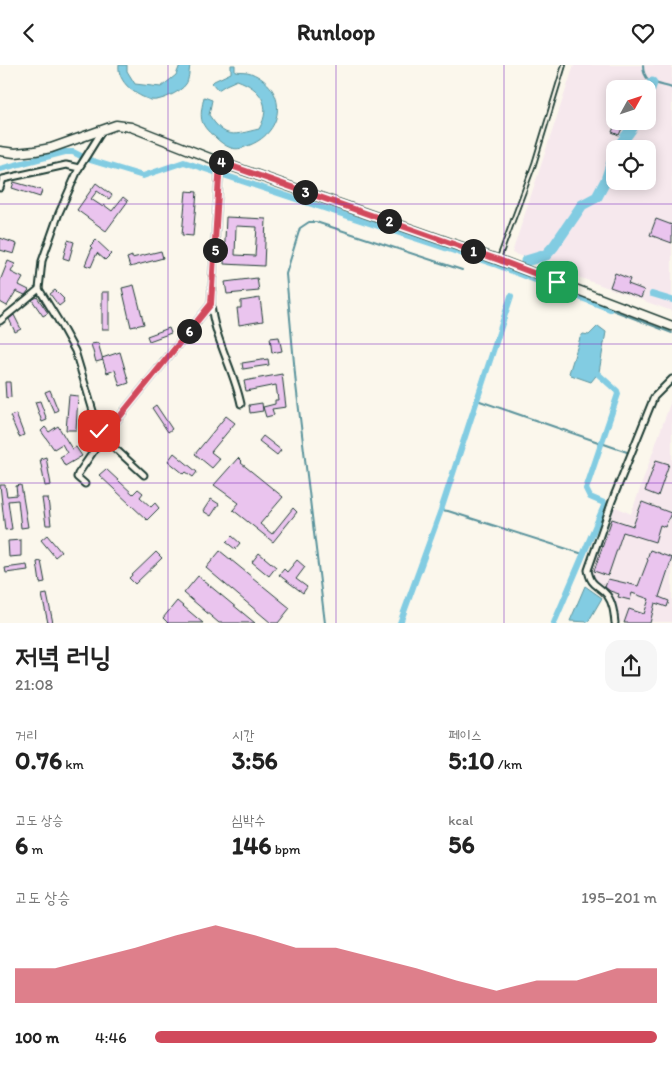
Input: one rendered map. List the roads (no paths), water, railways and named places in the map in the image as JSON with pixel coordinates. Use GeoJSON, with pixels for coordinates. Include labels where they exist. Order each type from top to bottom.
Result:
{"type":"FeatureCollection","features":[{"type":"Feature","properties":{"kind":"main road"},"geometry":{"type":"LineString","coordinates":[[0,151],[15,153],[43,150],[103,128],[116,125],[131,127],[220,162],[499,260],[672,326]]}},
{"type":"Feature","properties":{"kind":"street"},"geometry":{"type":"LineString","coordinates":[[103,128],[79,168],[59,213],[42,261],[39,289],[74,351],[99,431],[144,475]]}},
{"type":"Feature","properties":{"kind":"street"},"geometry":{"type":"LineString","coordinates":[[220,162],[211,304],[212,315],[234,378],[241,405]]}},
{"type":"Feature","properties":{"kind":"street"},"geometry":{"type":"LineString","coordinates":[[0,188],[1,180],[66,165],[79,168]]}},
{"type":"Feature","properties":{"kind":"street"},"geometry":{"type":"LineString","coordinates":[[0,321],[39,289]]}},
{"type":"Feature","properties":{"kind":"street"},"geometry":{"type":"LineString","coordinates":[[85,484],[77,477],[78,474],[104,436],[211,304]]}},
{"type":"Feature","properties":{"kind":"street"},"geometry":{"type":"LineString","coordinates":[[615,623],[612,605],[606,595],[589,579],[588,570],[612,501],[654,397],[672,379]]}},
{"type":"Feature","properties":{"kind":"lane"},"geometry":{"type":"LineString","coordinates":[[499,260],[534,164],[564,65]]}},
{"type":"Feature","properties":{"kind":"water"},"geometry":{"type":"Polygon","coordinates":[[[119,65],[127,65],[127,71],[135,84],[161,87],[176,75],[180,65],[190,65],[188,80],[180,90],[170,96],[151,100],[134,92],[124,82],[119,71],[119,65]]]}},
{"type":"Feature","properties":{"kind":"water"},"geometry":{"type":"Polygon","coordinates":[[[231,65],[235,65],[235,71],[249,72],[263,80],[271,89],[278,109],[270,130],[262,139],[238,149],[231,148],[220,142],[209,132],[203,124],[201,115],[204,97],[212,100],[209,115],[220,129],[225,132],[236,134],[259,129],[265,112],[262,99],[258,93],[245,83],[237,80],[218,90],[212,83],[231,73],[231,65]]]}},
{"type":"Feature","properties":{"kind":"water"},"geometry":{"type":"Polygon","coordinates":[[[598,326],[606,332],[599,372],[591,382],[569,373],[580,338],[583,334],[589,335],[598,326]]]}},
{"type":"Feature","properties":{"kind":"water"},"geometry":{"type":"Polygon","coordinates":[[[585,586],[602,598],[588,622],[570,621],[585,586]]]}},
{"type":"Feature","properties":{"kind":"waterway"},"geometry":{"type":"LineString","coordinates":[[643,65],[645,76],[648,79],[656,84],[672,88]]}},
{"type":"Feature","properties":{"kind":"waterway"},"geometry":{"type":"LineString","coordinates":[[623,140],[631,130]]}},
{"type":"Feature","properties":{"kind":"waterway"},"geometry":{"type":"LineString","coordinates":[[0,169],[65,152],[73,152],[81,156]]}},
{"type":"Feature","properties":{"kind":"waterway"},"geometry":{"type":"LineString","coordinates":[[90,160],[143,176],[184,162],[497,265],[610,309]]}},
{"type":"Feature","properties":{"kind":"waterway"},"geometry":{"type":"LineString","coordinates":[[526,261],[546,255],[582,205],[597,197],[606,180]]}},
{"type":"Feature","properties":{"kind":"waterway"},"geometry":{"type":"LineString","coordinates":[[325,623],[296,385],[286,274],[300,228],[309,222],[316,222],[462,270]]}},
{"type":"Feature","properties":{"kind":"waterway"},"geometry":{"type":"LineString","coordinates":[[652,294],[672,300]]}},
{"type":"Feature","properties":{"kind":"waterway"},"geometry":{"type":"LineString","coordinates":[[400,623],[441,510],[511,296]]}},
{"type":"Feature","properties":{"kind":"waterway"},"geometry":{"type":"LineString","coordinates":[[610,309],[672,333]]}},
{"type":"Feature","properties":{"kind":"waterway"},"geometry":{"type":"LineString","coordinates":[[554,623],[604,506],[604,503],[590,497],[586,489],[618,394],[598,374]]}},
{"type":"Feature","properties":{"kind":"waterway"},"geometry":{"type":"LineString","coordinates":[[477,400],[627,452]]}},
{"type":"Feature","properties":{"kind":"waterway"},"geometry":{"type":"LineString","coordinates":[[441,510],[583,554]]}}]}
